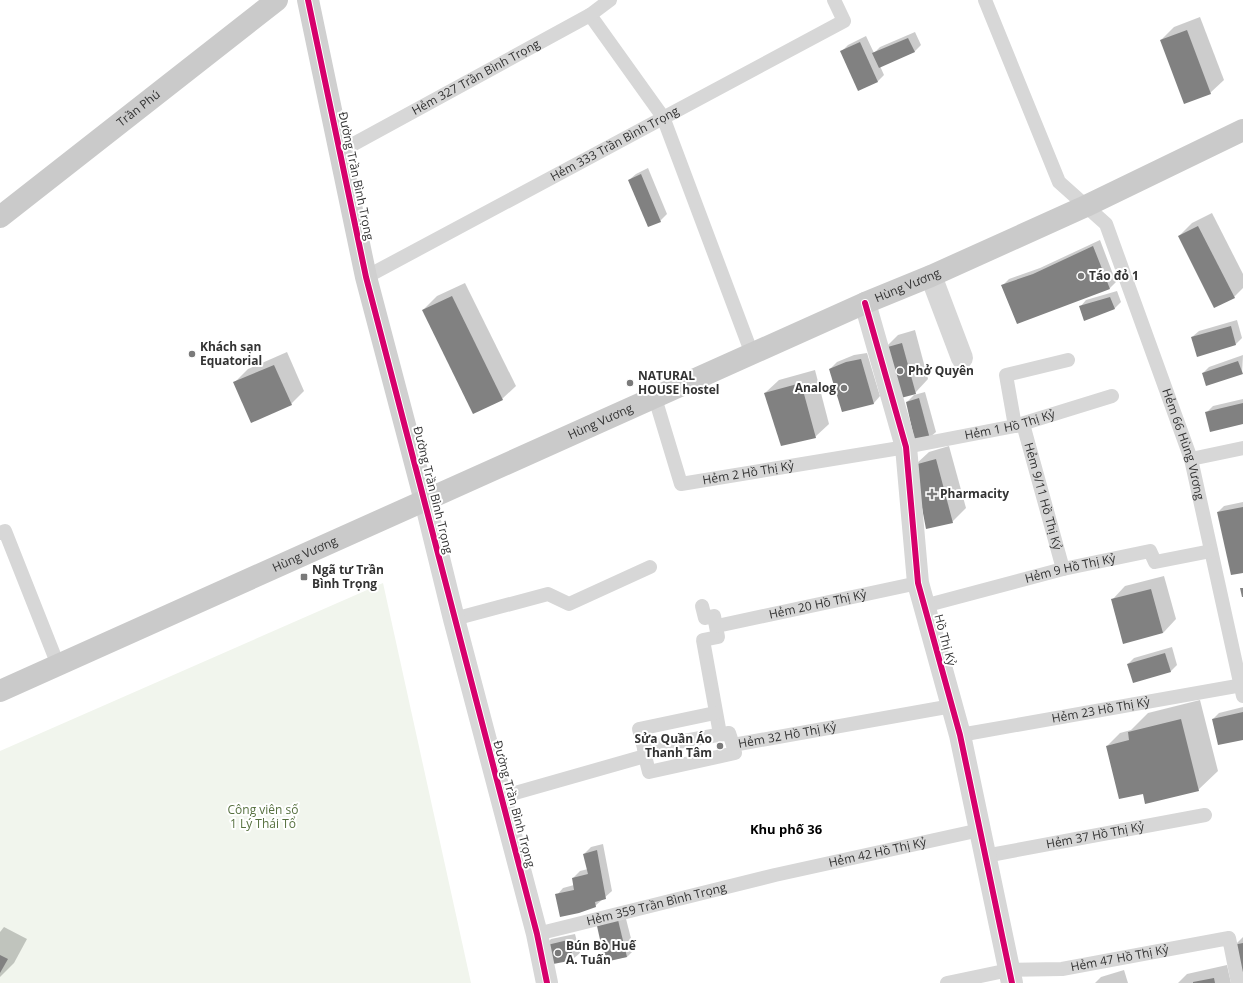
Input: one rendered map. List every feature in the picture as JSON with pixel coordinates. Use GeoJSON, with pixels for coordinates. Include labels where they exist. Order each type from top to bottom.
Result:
{"type":"FeatureCollection","features":[{"type":"Feature","properties":{"kind":"main road","name":"Trần Phú"},"geometry":{"type":"LineString","coordinates":[[0,217],[278,0]]}},
{"type":"Feature","properties":{"kind":"main road","name":"Hùng Vương"},"geometry":{"type":"LineString","coordinates":[[0,691],[865,303],[931,276],[1086,206],[1243,130]]}},
{"type":"Feature","properties":{"kind":"street","name":"Đường Trần Bình Trọng"},"geometry":{"type":"LineString","coordinates":[[308,0],[366,277],[537,934],[547,983]]}},
{"type":"Feature","properties":{"kind":"street"},"geometry":{"type":"LineString","coordinates":[[931,276],[962,358]]}},
{"type":"Feature","properties":{"kind":"street","name":"Hồ Thị Kỷ"},"geometry":{"type":"LineString","coordinates":[[865,303],[906,448],[918,583],[960,735],[1010,976]]}},
{"type":"Feature","properties":{"kind":"lane","name":"Hẻm 333 Trần Bình Trọng"},"geometry":{"type":"LineString","coordinates":[[366,277],[844,21],[834,0]]}},
{"type":"Feature","properties":{"kind":"lane","name":"Hẻm 66 Hùng Vương"},"geometry":{"type":"LineString","coordinates":[[985,0],[1059,182],[1106,224],[1191,459],[1242,689]]}},
{"type":"Feature","properties":{"kind":"lane","name":"Hẻm 327 Trần Bình Trọng"},"geometry":{"type":"LineString","coordinates":[[340,152],[599,6]]}},
{"type":"Feature","properties":{"kind":"lane"},"geometry":{"type":"LineString","coordinates":[[599,6],[663,117],[752,354]]}},
{"type":"Feature","properties":{"kind":"lane","name":"Hẻm 9/11 Hồ Thị Kỷ"},"geometry":{"type":"LineString","coordinates":[[1062,569],[1019,425],[1006,375],[1068,360]]}},
{"type":"Feature","properties":{"kind":"lane","name":"Hẻm 1 Hồ Thị Kỷ"},"geometry":{"type":"LineString","coordinates":[[906,448],[1019,425],[1112,396]]}},
{"type":"Feature","properties":{"kind":"lane","name":"Hẻm 2 Hồ Thị Kỷ"},"geometry":{"type":"LineString","coordinates":[[655,398],[680,484],[906,448]]}},
{"type":"Feature","properties":{"kind":"lane"},"geometry":{"type":"LineString","coordinates":[[1191,459],[1243,448]]}},
{"type":"Feature","properties":{"kind":"lane"},"geometry":{"type":"LineString","coordinates":[[0,533],[5,530],[58,665]]}},
{"type":"Feature","properties":{"kind":"lane","name":"Hẻm 9 Hồ Thị Kỷ"},"geometry":{"type":"LineString","coordinates":[[924,606],[1062,569],[1150,551],[1156,562],[1212,551]]}},
{"type":"Feature","properties":{"kind":"lane"},"geometry":{"type":"LineString","coordinates":[[454,619],[548,594],[569,604],[650,567]]}},
{"type":"Feature","properties":{"kind":"lane","name":"Hẻm 20 Hồ Thị Kỷ"},"geometry":{"type":"LineString","coordinates":[[717,626],[918,583]]}},
{"type":"Feature","properties":{"kind":"lane"},"geometry":{"type":"LineString","coordinates":[[702,606],[705,618],[714,616],[717,626],[718,637],[703,640],[720,734]]}},
{"type":"Feature","properties":{"kind":"lane","name":"Hẻm 23 Hồ Thị Kỷ"},"geometry":{"type":"LineString","coordinates":[[960,735],[1242,689]]}},
{"type":"Feature","properties":{"kind":"lane","name":"Hẻm 32 Hồ Thị Kỷ"},"geometry":{"type":"LineString","coordinates":[[644,752],[649,772],[734,753],[733,745],[952,706]]}},
{"type":"Feature","properties":{"kind":"lane"},"geometry":{"type":"LineString","coordinates":[[644,752],[639,729],[716,713]]}},
{"type":"Feature","properties":{"kind":"lane"},"geometry":{"type":"LineString","coordinates":[[501,797],[644,752],[720,734],[729,733],[733,745]]}},
{"type":"Feature","properties":{"kind":"lane","name":"Hẻm 37 Hồ Thị Kỷ"},"geometry":{"type":"LineString","coordinates":[[985,856],[1205,815]]}},
{"type":"Feature","properties":{"kind":"lane","name":"Hẻm 42 Hồ Thị Kỷ"},"geometry":{"type":"LineString","coordinates":[[775,875],[980,830]]}},
{"type":"Feature","properties":{"kind":"lane","name":"Hẻm 359 Trần Bình Trọng"},"geometry":{"type":"LineString","coordinates":[[537,934],[775,875]]}},
{"type":"Feature","properties":{"kind":"lane","name":"Hẻm 47 Hồ Thị Kỷ"},"geometry":{"type":"LineString","coordinates":[[947,983],[1062,970],[1229,938],[1238,983]]}},
{"type":"Feature","properties":{"kind":"green space","name":"Công viên số 1 Lý Thái Tổ"},"geometry":{"type":"Polygon","coordinates":[[[383,583],[471,983],[0,983],[0,751],[383,583]]]}},
{"type":"Feature","properties":{"kind":"building"},"geometry":{"type":"Polygon","coordinates":[[[1187,30],[1211,94],[1184,104],[1160,40],[1187,30]]]}},
{"type":"Feature","properties":{"kind":"building"},"geometry":{"type":"Polygon","coordinates":[[[908,38],[915,52],[879,68],[872,53],[908,38]]]}},
{"type":"Feature","properties":{"kind":"building"},"geometry":{"type":"Polygon","coordinates":[[[860,42],[878,82],[858,91],[840,51],[860,42]]]}},
{"type":"Feature","properties":{"kind":"building"},"geometry":{"type":"Polygon","coordinates":[[[641,174],[661,222],[648,227],[628,180],[641,174]]]}},
{"type":"Feature","properties":{"kind":"building"},"geometry":{"type":"Polygon","coordinates":[[[1198,226],[1235,298],[1214,308],[1178,236],[1198,226]]]}},
{"type":"Feature","properties":{"kind":"building"},"geometry":{"type":"Polygon","coordinates":[[[1093,246],[1110,289],[1017,324],[1001,285],[1033,274],[1093,246]]]}},
{"type":"Feature","properties":{"kind":"building"},"geometry":{"type":"Polygon","coordinates":[[[452,296],[503,400],[473,414],[422,310],[452,296]]]}},
{"type":"Feature","properties":{"kind":"building"},"geometry":{"type":"Polygon","coordinates":[[[1110,297],[1115,309],[1084,321],[1079,306],[1110,297]]]}},
{"type":"Feature","properties":{"kind":"building"},"geometry":{"type":"Polygon","coordinates":[[[1231,326],[1236,345],[1197,357],[1191,337],[1231,326]]]}},
{"type":"Feature","properties":{"kind":"building","name":"Phở Quyên"},"geometry":{"type":"Polygon","coordinates":[[[902,343],[916,394],[897,399],[884,348],[902,343]]]}},
{"type":"Feature","properties":{"kind":"building"},"geometry":{"type":"Polygon","coordinates":[[[861,359],[874,404],[842,412],[829,369],[846,362],[861,359]]]}},
{"type":"Feature","properties":{"kind":"building"},"geometry":{"type":"Polygon","coordinates":[[[1238,361],[1243,374],[1206,386],[1202,373],[1238,361]]]}},
{"type":"Feature","properties":{"kind":"building"},"geometry":{"type":"Polygon","coordinates":[[[274,365],[292,405],[251,423],[233,382],[274,365]]]}},
{"type":"Feature","properties":{"kind":"building"},"geometry":{"type":"Polygon","coordinates":[[[801,383],[816,438],[781,446],[764,393],[801,383]]]}},
{"type":"Feature","properties":{"kind":"building"},"geometry":{"type":"Polygon","coordinates":[[[919,398],[930,439],[915,442],[906,402],[919,398]]]}},
{"type":"Feature","properties":{"kind":"building"},"geometry":{"type":"Polygon","coordinates":[[[1243,403],[1243,424],[1210,432],[1205,412],[1243,403]]]}},
{"type":"Feature","properties":{"kind":"building","name":"Pharmacity"},"geometry":{"type":"Polygon","coordinates":[[[936,459],[953,523],[926,529],[914,465],[936,459]]]}},
{"type":"Feature","properties":{"kind":"building"},"geometry":{"type":"Polygon","coordinates":[[[1243,507],[1243,573],[1231,575],[1217,512],[1243,507]]]}},
{"type":"Feature","properties":{"kind":"building"},"geometry":{"type":"Polygon","coordinates":[[[1240,588],[1243,588],[1243,597],[1242,597],[1240,588]]]}},
{"type":"Feature","properties":{"kind":"building"},"geometry":{"type":"Polygon","coordinates":[[[1151,589],[1163,633],[1123,644],[1111,599],[1151,589]]]}},
{"type":"Feature","properties":{"kind":"building"},"geometry":{"type":"Polygon","coordinates":[[[1165,653],[1171,672],[1133,683],[1127,664],[1165,653]]]}},
{"type":"Feature","properties":{"kind":"building"},"geometry":{"type":"Polygon","coordinates":[[[1243,712],[1243,740],[1218,745],[1212,719],[1243,712]]]}},
{"type":"Feature","properties":{"kind":"building"},"geometry":{"type":"Polygon","coordinates":[[[1181,719],[1199,791],[1145,804],[1143,794],[1119,799],[1106,746],[1129,740],[1128,732],[1181,719]]]}},
{"type":"Feature","properties":{"kind":"building"},"geometry":{"type":"Polygon","coordinates":[[[597,850],[606,899],[595,902],[596,907],[579,913],[560,917],[555,894],[574,890],[572,878],[588,874],[583,854],[597,850]]]}},
{"type":"Feature","properties":{"kind":"building"},"geometry":{"type":"Polygon","coordinates":[[[618,920],[627,957],[605,962],[597,926],[618,920]]]}},
{"type":"Feature","properties":{"kind":"building","name":"Bún Bò Huế A. Tuấn"},"geometry":{"type":"Polygon","coordinates":[[[568,940],[574,960],[548,965],[543,946],[568,940]]]}},
{"type":"Feature","properties":{"kind":"building"},"geometry":{"type":"Polygon","coordinates":[[[1243,943],[1243,983],[1233,945],[1243,943]]]}},
{"type":"Feature","properties":{"kind":"building"},"geometry":{"type":"Polygon","coordinates":[[[0,955],[8,959],[0,973],[0,955]]]}},
{"type":"Feature","properties":{"kind":"building"},"geometry":{"type":"Polygon","coordinates":[[[1214,978],[1215,983],[1193,983],[1193,982],[1214,978]]]}},
{"type":"Feature","properties":{"kind":"cycle path"},"geometry":{"type":"LineString","coordinates":[[308,0],[366,277],[537,934],[547,983]]}},
{"type":"Feature","properties":{"kind":"cycle path"},"geometry":{"type":"LineString","coordinates":[[865,303],[906,447],[918,583],[960,735],[1012,983]]}},
{"type":"Feature","properties":{"kind":"place","name":"Táo đỏ 1"},"geometry":{"type":"Point","coordinates":[1081,276]}},
{"type":"Feature","properties":{"kind":"place","name":"Khách sạn Equatorial"},"geometry":{"type":"Point","coordinates":[192,354]}},
{"type":"Feature","properties":{"kind":"place","name":"Phở Quyên"},"geometry":{"type":"Point","coordinates":[900,371]}},
{"type":"Feature","properties":{"kind":"place","name":"NATURAL HOUSE hostel"},"geometry":{"type":"Point","coordinates":[630,383]}},
{"type":"Feature","properties":{"kind":"place","name":"Analog"},"geometry":{"type":"Point","coordinates":[844,388]}},
{"type":"Feature","properties":{"kind":"place","name":"Pharmacity"},"geometry":{"type":"Point","coordinates":[932,494]}},
{"type":"Feature","properties":{"kind":"place","name":"Ngã tư Trần Bình Trọng"},"geometry":{"type":"Point","coordinates":[304,577]}},
{"type":"Feature","properties":{"kind":"place","name":"Sửa Quần Áo Thanh Tâm"},"geometry":{"type":"Point","coordinates":[720,746]}},
{"type":"Feature","properties":{"kind":"place","name":"Bún Bò Huế A. Tuấn"},"geometry":{"type":"Point","coordinates":[558,953]}},
{"type":"Feature","properties":{"kind":"district","name":"Khu phố 36"},"geometry":{"type":"Point","coordinates":[786,829]}}]}
